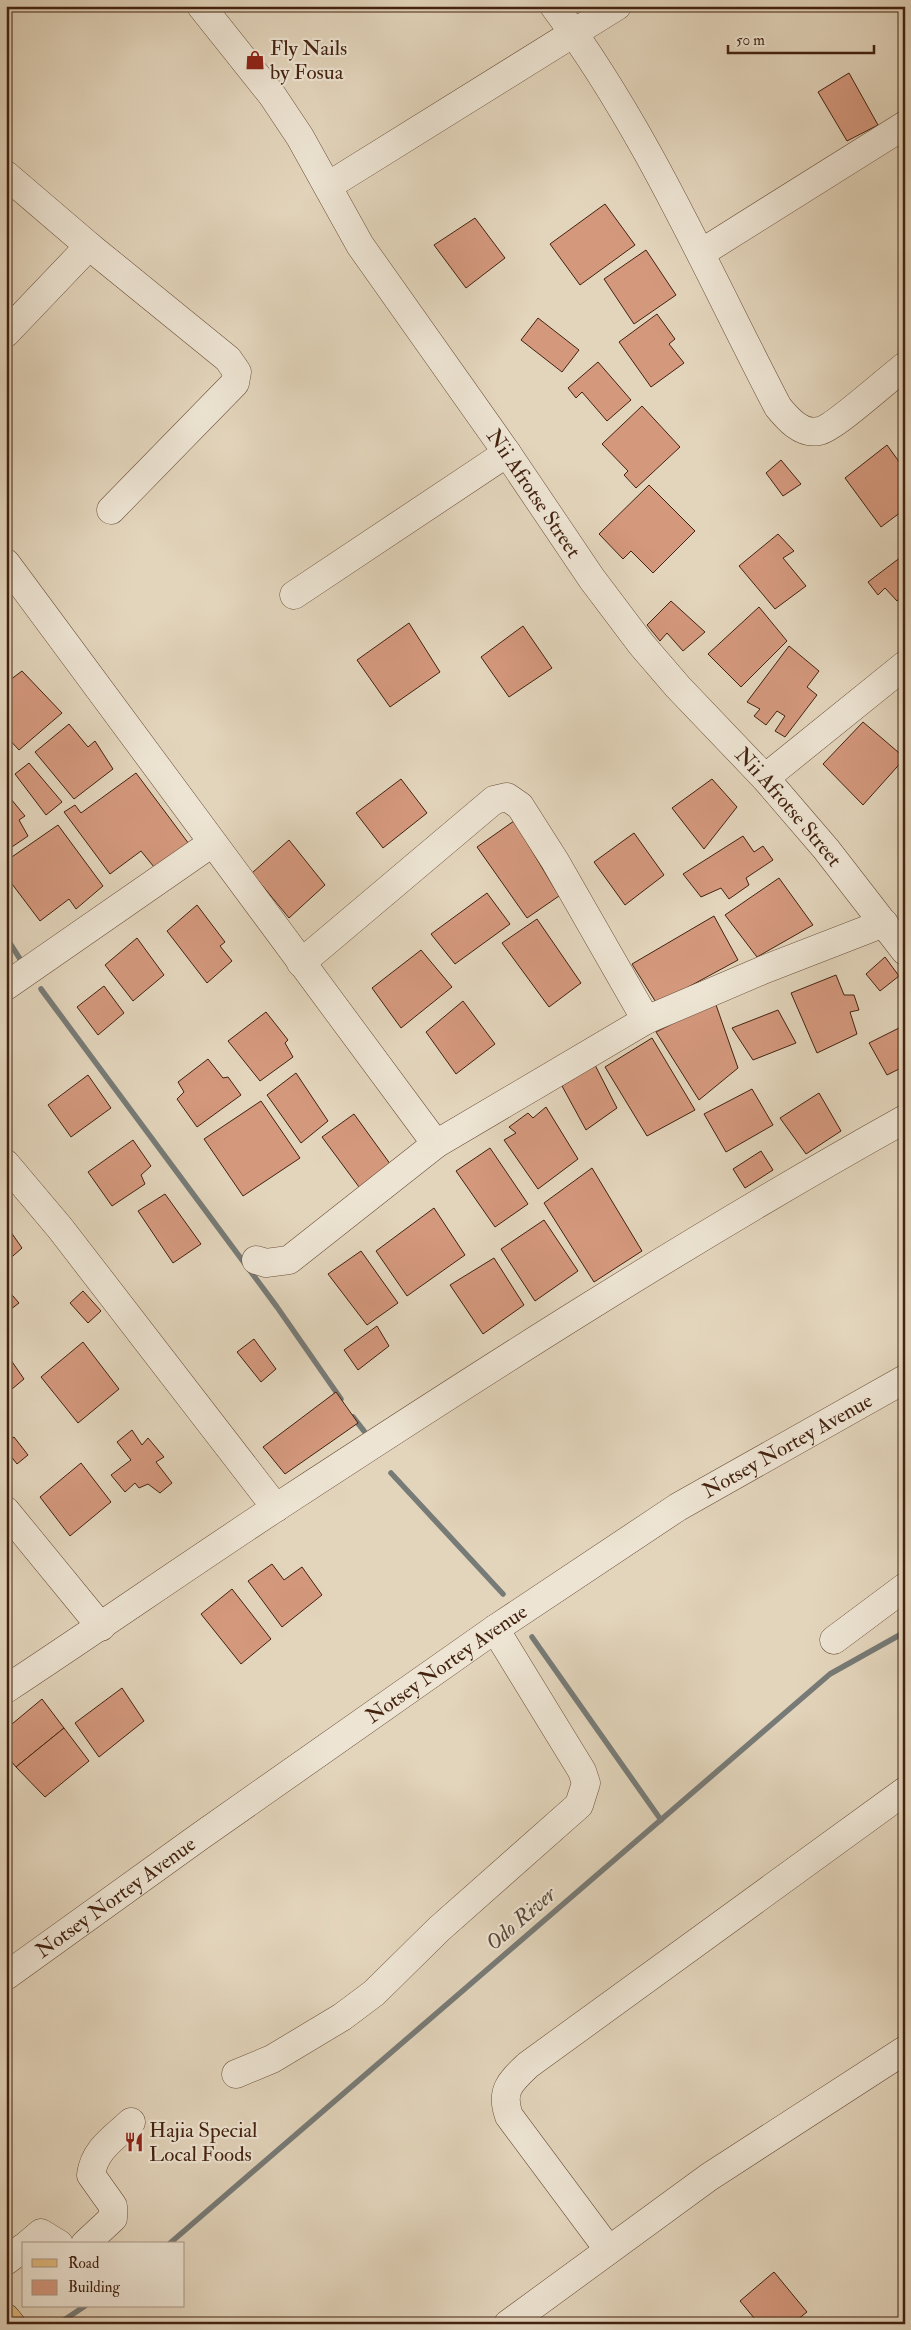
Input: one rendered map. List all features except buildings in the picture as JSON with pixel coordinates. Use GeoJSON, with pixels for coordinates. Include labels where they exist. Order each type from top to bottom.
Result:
{"type":"FeatureCollection","features":[{"type":"Feature","properties":{"kind":"street","name":"Nii Afrotse Street"},"geometry":{"type":"LineString","coordinates":[[201,6],[272,95],[328,186],[360,246],[507,453],[592,579],[640,644],[678,687],[765,778],[826,849],[905,952]]}},
{"type":"Feature","properties":{"kind":"street"},"geometry":{"type":"LineString","coordinates":[[554,6],[574,33],[645,146],[778,406],[791,423],[808,430],[819,431],[833,424],[905,366]]}},
{"type":"Feature","properties":{"kind":"street"},"geometry":{"type":"LineString","coordinates":[[328,186],[617,6]]}},
{"type":"Feature","properties":{"kind":"street"},"geometry":{"type":"LineString","coordinates":[[701,253],[905,125]]}},
{"type":"Feature","properties":{"kind":"street"},"geometry":{"type":"LineString","coordinates":[[6,175],[89,246],[228,359],[237,372],[235,383],[111,510]]}},
{"type":"Feature","properties":{"kind":"street"},"geometry":{"type":"LineString","coordinates":[[6,332],[89,246]]}},
{"type":"Feature","properties":{"kind":"street"},"geometry":{"type":"LineString","coordinates":[[294,594],[507,453]]}},
{"type":"Feature","properties":{"kind":"street"},"geometry":{"type":"LineString","coordinates":[[6,563],[436,1144]]}},
{"type":"Feature","properties":{"kind":"street"},"geometry":{"type":"LineString","coordinates":[[765,778],[905,665]]}},
{"type":"Feature","properties":{"kind":"street"},"geometry":{"type":"LineString","coordinates":[[301,964],[494,800],[507,797],[520,806],[555,861],[646,1020]]}},
{"type":"Feature","properties":{"kind":"street"},"geometry":{"type":"LineString","coordinates":[[6,986],[212,843]]}},
{"type":"Feature","properties":{"kind":"street"},"geometry":{"type":"LineString","coordinates":[[256,1260],[266,1263],[289,1260],[436,1144],[646,1020],[762,970],[884,923]]}},
{"type":"Feature","properties":{"kind":"street"},"geometry":{"type":"LineString","coordinates":[[6,1689],[276,1508],[591,1306],[792,1182],[905,1119]]}},
{"type":"Feature","properties":{"kind":"street"},"geometry":{"type":"LineString","coordinates":[[6,1164],[60,1228],[276,1508]]}},
{"type":"Feature","properties":{"kind":"street","name":"Notsey Nortey Avenue"},"geometry":{"type":"LineString","coordinates":[[6,1976],[199,1837],[495,1629],[678,1507],[905,1379]]}},
{"type":"Feature","properties":{"kind":"street"},"geometry":{"type":"LineString","coordinates":[[6,1511],[101,1627]]}},
{"type":"Feature","properties":{"kind":"street"},"geometry":{"type":"LineString","coordinates":[[834,1640],[905,1587]]}},
{"type":"Feature","properties":{"kind":"street"},"geometry":{"type":"LineString","coordinates":[[236,2074],[272,2059],[342,2017],[374,1993],[439,1928],[579,1805],[586,1783],[582,1771],[495,1629]]}},
{"type":"Feature","properties":{"kind":"street"},"geometry":{"type":"LineString","coordinates":[[608,2249],[509,2116],[505,2103],[511,2080],[528,2065],[902,1800]]}},
{"type":"Feature","properties":{"kind":"street"},"geometry":{"type":"LineString","coordinates":[[508,2324],[608,2249],[709,2177],[905,2050]]}},
{"type":"Feature","properties":{"kind":"street"},"geometry":{"type":"LineString","coordinates":[[87,2242],[113,2218],[113,2206],[91,2175],[92,2163],[97,2153],[132,2122]]}},
{"type":"Feature","properties":{"kind":"street"},"geometry":{"type":"LineString","coordinates":[[30,2242],[41,2233],[56,2242]]}},
{"type":"Feature","properties":{"kind":"street"},"geometry":{"type":"LineString","coordinates":[[6,2261],[22,2249]]}},
{"type":"Feature","properties":{"kind":"waterway"},"geometry":{"type":"LineString","coordinates":[[6,937],[20,959]]}},
{"type":"Feature","properties":{"kind":"waterway"},"geometry":{"type":"LineString","coordinates":[[41,989],[277,1307],[341,1399]]}},
{"type":"Feature","properties":{"kind":"waterway"},"geometry":{"type":"LineString","coordinates":[[353,1417],[364,1431]]}},
{"type":"Feature","properties":{"kind":"waterway"},"geometry":{"type":"LineString","coordinates":[[391,1473],[503,1594]]}},
{"type":"Feature","properties":{"kind":"waterway","name":"Odo River"},"geometry":{"type":"LineString","coordinates":[[171,2242],[830,1674],[905,1632]]}},
{"type":"Feature","properties":{"kind":"waterway"},"geometry":{"type":"LineString","coordinates":[[532,1637],[661,1820]]}},
{"type":"Feature","properties":{"kind":"waterway","name":"Odo River"},"geometry":{"type":"LineString","coordinates":[[58,2324],[82,2308]]}},
{"type":"Feature","properties":{"kind":"place","name":"Fly Nails by Fosua"},"geometry":{"type":"Point","coordinates":[255,60]}},
{"type":"Feature","properties":{"kind":"place","name":"Hajia Special Local Foods"},"geometry":{"type":"Point","coordinates":[134,2142]}}]}
